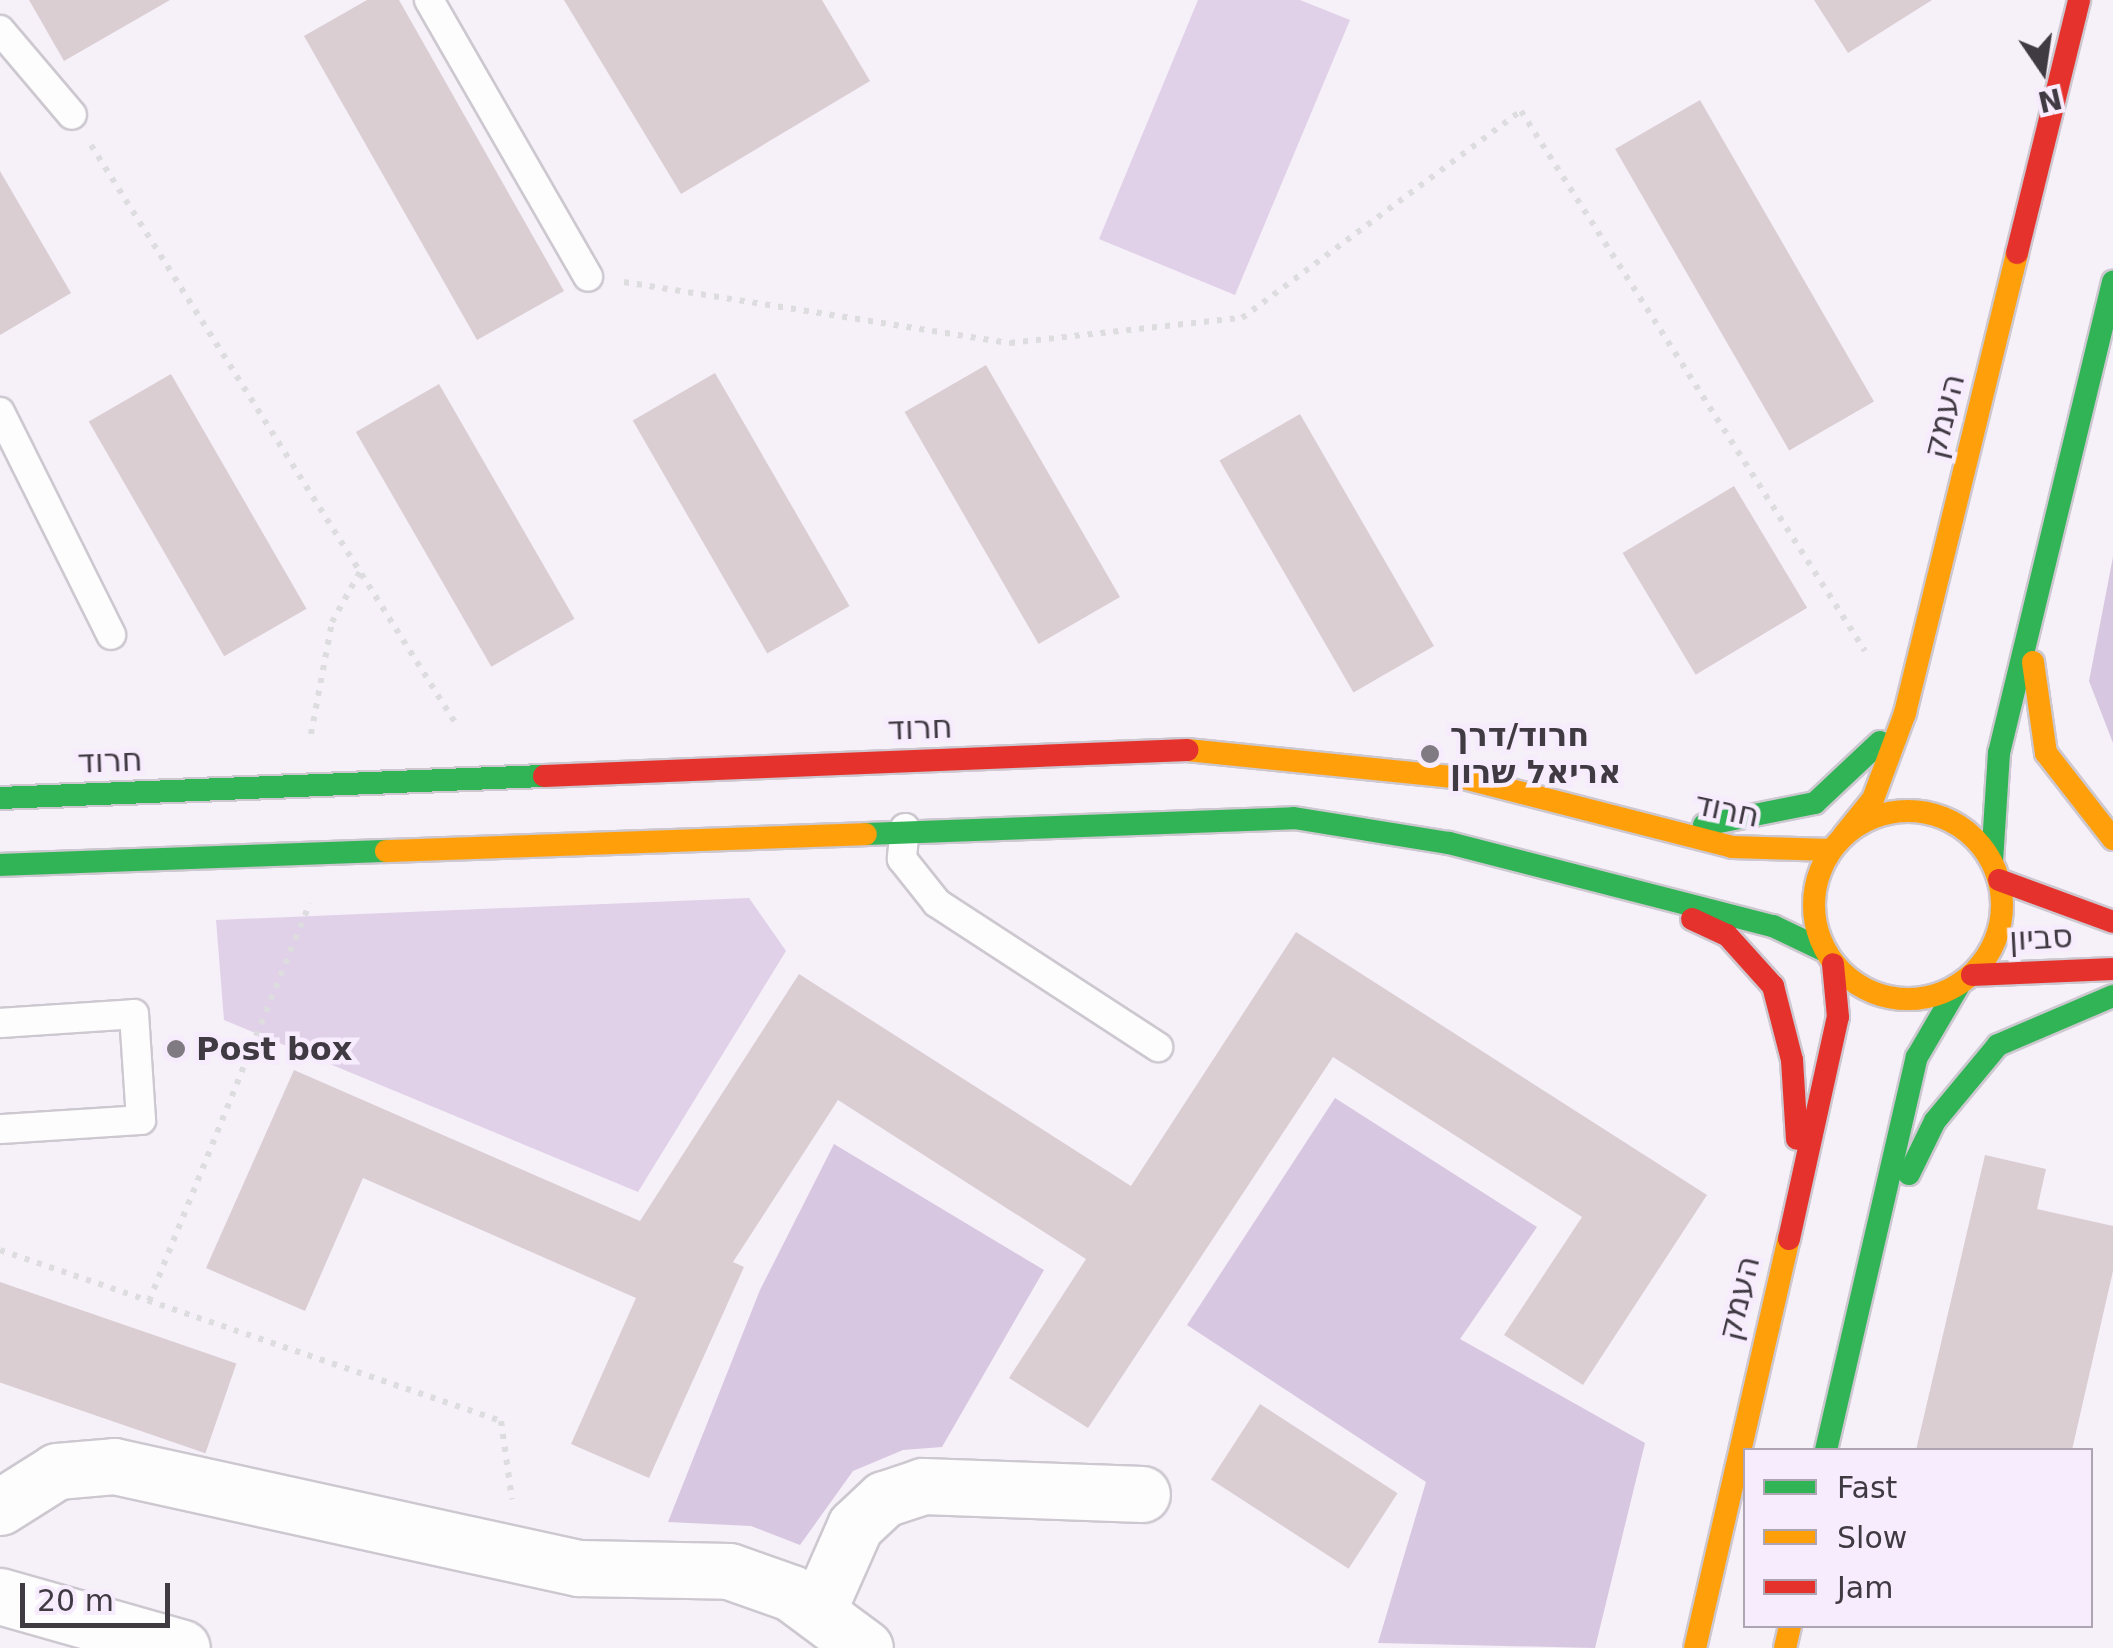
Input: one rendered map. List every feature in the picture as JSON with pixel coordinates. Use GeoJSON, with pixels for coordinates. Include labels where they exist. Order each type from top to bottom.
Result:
{"type":"FeatureCollection","features":[{"type":"Feature","properties":{"kind":"main road","name":"העמק"},"geometry":{"type":"LineString","coordinates":[[1837,843],[1873,800],[1905,714],[2078,0]]}},
{"type":"Feature","properties":{"kind":"main road"},"geometry":{"type":"LineString","coordinates":[[1826,1448],[1865,1267],[1917,1058],[2000,931],[1996,870],[1999,753],[2113,282]]}},
{"type":"Feature","properties":{"kind":"main road"},"geometry":{"type":"LineString","coordinates":[[2032,615],[2035,709],[2046,752],[2065,787],[2113,839]]}},
{"type":"Feature","properties":{"kind":"main road"},"geometry":{"type":"LineString","coordinates":[[1650,826],[1730,825],[1816,803],[1905,714]]}},
{"type":"Feature","properties":{"kind":"main road","name":"חרוד"},"geometry":{"type":"LineString","coordinates":[[0,798],[1244,749],[1464,778],[1650,826],[1781,854],[1837,843]]}},
{"type":"Feature","properties":{"kind":"main road"},"geometry":{"type":"LineString","coordinates":[[1828,957],[1813,900],[1837,843],[1895,811],[1924,812],[1974,838],[1996,870]]}},
{"type":"Feature","properties":{"kind":"main road"},"geometry":{"type":"LineString","coordinates":[[0,865],[905,828],[1294,818],[1449,842],[1773,926],[1828,957],[1854,983],[1906,1000],[1966,980]]}},
{"type":"Feature","properties":{"kind":"main road","name":"סביון"},"geometry":{"type":"LineString","coordinates":[[1996,870],[2113,922]]}},
{"type":"Feature","properties":{"kind":"main road"},"geometry":{"type":"LineString","coordinates":[[1620,888],[1728,935],[1773,986],[1792,1060],[1800,1186]]}},
{"type":"Feature","properties":{"kind":"main road","name":"העמק"},"geometry":{"type":"LineString","coordinates":[[1695,1648],[1834,1052],[1828,957]]}},
{"type":"Feature","properties":{"kind":"main road","name":"סביון"},"geometry":{"type":"LineString","coordinates":[[1966,980],[2113,969]]}},
{"type":"Feature","properties":{"kind":"main road"},"geometry":{"type":"LineString","coordinates":[[1865,1267],[1935,1121],[1971,1074],[1998,1045],[2038,1022],[2113,996]]}},
{"type":"Feature","properties":{"kind":"street"},"geometry":{"type":"LineString","coordinates":[[0,1507],[56,1472],[114,1466],[506,1553],[637,1573],[729,1570],[818,1610],[865,1648]]}},
{"type":"Feature","properties":{"kind":"street"},"geometry":{"type":"LineString","coordinates":[[818,1610],[855,1526],[884,1499],[922,1486],[1142,1494]]}},
{"type":"Feature","properties":{"kind":"street"},"geometry":{"type":"LineString","coordinates":[[0,1596],[182,1648]]}},
{"type":"Feature","properties":{"kind":"lane"},"geometry":{"type":"LineString","coordinates":[[429,0],[588,276]]}},
{"type":"Feature","properties":{"kind":"lane"},"geometry":{"type":"LineString","coordinates":[[0,30],[72,115]]}},
{"type":"Feature","properties":{"kind":"lane"},"geometry":{"type":"LineString","coordinates":[[0,412],[111,635]]}},
{"type":"Feature","properties":{"kind":"lane"},"geometry":{"type":"LineString","coordinates":[[905,828],[902,859],[937,903],[1158,1046]]}},
{"type":"Feature","properties":{"kind":"lane"},"geometry":{"type":"LineString","coordinates":[[0,1023],[134,1014],[141,1120],[0,1129]]}},
{"type":"Feature","properties":{"kind":"path"},"geometry":{"type":"LineString","coordinates":[[588,276],[1010,343],[1242,318],[1521,110],[1905,714]]}},
{"type":"Feature","properties":{"kind":"path"},"geometry":{"type":"LineString","coordinates":[[72,115],[362,568],[488,778]]}},
{"type":"Feature","properties":{"kind":"path"},"geometry":{"type":"LineString","coordinates":[[309,786],[332,622],[362,568]]}},
{"type":"Feature","properties":{"kind":"path"},"geometry":{"type":"LineString","coordinates":[[148,1301],[332,851]]}},
{"type":"Feature","properties":{"kind":"path"},"geometry":{"type":"LineString","coordinates":[[0,1250],[501,1421],[516,1528],[506,1553]]}},
{"type":"Feature","properties":{"kind":"shaded area"},"geometry":{"type":"Polygon","coordinates":[[[1198,0],[1300,0],[1350,20],[1235,295],[1099,239],[1198,0]]]}},
{"type":"Feature","properties":{"kind":"shaded area"},"geometry":{"type":"Polygon","coordinates":[[[2113,557],[2113,743],[2089,681],[2113,557]]]}},
{"type":"Feature","properties":{"kind":"shaded area"},"geometry":{"type":"Polygon","coordinates":[[[749,898],[786,951],[638,1192],[224,1020],[216,920],[749,898]]]}},
{"type":"Feature","properties":{"kind":"shaded area"},"geometry":{"type":"Polygon","coordinates":[[[1335,1098],[1537,1227],[1460,1339],[1645,1443],[1595,1648],[1378,1643],[1426,1482],[1187,1325],[1335,1098]]]}},
{"type":"Feature","properties":{"kind":"shaded area"},"geometry":{"type":"Polygon","coordinates":[[[834,1144],[1044,1270],[942,1447],[903,1450],[853,1471],[800,1545],[751,1526],[668,1522],[760,1290],[834,1144]]]}},
{"type":"Feature","properties":{"kind":"building"},"geometry":{"type":"Polygon","coordinates":[[[29,0],[170,0],[64,61],[29,0]]]}},
{"type":"Feature","properties":{"kind":"building"},"geometry":{"type":"Polygon","coordinates":[[[367,0],[399,0],[564,291],[477,340],[304,36],[367,0]]]}},
{"type":"Feature","properties":{"kind":"building"},"geometry":{"type":"Polygon","coordinates":[[[564,0],[822,0],[870,81],[681,194],[564,0]]]}},
{"type":"Feature","properties":{"kind":"building"},"geometry":{"type":"Polygon","coordinates":[[[1814,0],[1932,0],[1848,53],[1814,0]]]}},
{"type":"Feature","properties":{"kind":"building"},"geometry":{"type":"Polygon","coordinates":[[[1700,100],[1874,401],[1789,450],[1615,149],[1700,100]]]}},
{"type":"Feature","properties":{"kind":"building"},"geometry":{"type":"Polygon","coordinates":[[[0,171],[71,293],[0,335],[0,171]]]}},
{"type":"Feature","properties":{"kind":"building"},"geometry":{"type":"Polygon","coordinates":[[[986,365],[1120,597],[1039,644],[905,412],[986,365]]]}},
{"type":"Feature","properties":{"kind":"building"},"geometry":{"type":"Polygon","coordinates":[[[715,373],[850,606],[767,653],[633,420],[715,373]]]}},
{"type":"Feature","properties":{"kind":"building"},"geometry":{"type":"Polygon","coordinates":[[[171,374],[307,609],[224,656],[89,422],[171,374]]]}},
{"type":"Feature","properties":{"kind":"building"},"geometry":{"type":"Polygon","coordinates":[[[439,384],[574,619],[491,667],[356,432],[439,384]]]}},
{"type":"Feature","properties":{"kind":"building"},"geometry":{"type":"Polygon","coordinates":[[[1300,414],[1434,646],[1353,693],[1219,460],[1300,414]]]}},
{"type":"Feature","properties":{"kind":"building"},"geometry":{"type":"Polygon","coordinates":[[[1734,486],[1807,608],[1696,675],[1623,553],[1734,486]]]}},
{"type":"Feature","properties":{"kind":"building"},"geometry":{"type":"Polygon","coordinates":[[[1296,932],[1707,1195],[1583,1385],[1504,1335],[1582,1217],[1333,1057],[1088,1428],[1009,1378],[1086,1259],[838,1100],[733,1262],[744,1267],[649,1478],[571,1444],[636,1298],[363,1178],[305,1311],[206,1268],[294,1070],[640,1221],[799,974],[1131,1186],[1296,932]]]}},
{"type":"Feature","properties":{"kind":"building"},"geometry":{"type":"Polygon","coordinates":[[[1985,1155],[2046,1169],[2037,1209],[2113,1226],[2113,1271],[2072,1448],[1916,1448],[1985,1155]]]}},
{"type":"Feature","properties":{"kind":"building"},"geometry":{"type":"Polygon","coordinates":[[[0,1282],[236,1363],[205,1453],[0,1382],[0,1282]]]}},
{"type":"Feature","properties":{"kind":"building"},"geometry":{"type":"Polygon","coordinates":[[[1260,1404],[1398,1493],[1349,1569],[1211,1479],[1260,1404]]]}},
{"type":"Feature","properties":{"kind":"traffic: fast"},"geometry":{"type":"LineString","coordinates":[[1992,861],[1999,753],[2113,282]]}},
{"type":"Feature","properties":{"kind":"traffic: fast"},"geometry":{"type":"LineString","coordinates":[[1704,825],[1815,803],[1880,742]]}},
{"type":"Feature","properties":{"kind":"traffic: fast"},"geometry":{"type":"LineString","coordinates":[[0,798],[544,776]]}},
{"type":"Feature","properties":{"kind":"traffic: fast"},"geometry":{"type":"LineString","coordinates":[[866,834],[1294,818],[1449,843],[1773,926],[1823,950]]}},
{"type":"Feature","properties":{"kind":"traffic: fast"},"geometry":{"type":"LineString","coordinates":[[0,865],[386,851]]}},
{"type":"Feature","properties":{"kind":"traffic: fast"},"geometry":{"type":"LineString","coordinates":[[1826,1448],[1917,1057],[1959,985]]}},
{"type":"Feature","properties":{"kind":"traffic: fast"},"geometry":{"type":"LineString","coordinates":[[1909,1174],[1935,1121],[1998,1045],[2113,996]]}},
{"type":"Feature","properties":{"kind":"traffic: slow"},"geometry":{"type":"LineString","coordinates":[[1844,835],[1873,799],[1905,713],[2017,253]]}},
{"type":"Feature","properties":{"kind":"traffic: slow"},"geometry":{"type":"LineString","coordinates":[[2033,662],[2046,753],[2113,839]]}},
{"type":"Feature","properties":{"kind":"traffic: slow"},"geometry":{"type":"LineString","coordinates":[[1187,750],[1464,778],[1732,847],[1831,850]]}},
{"type":"Feature","properties":{"kind":"traffic: slow"},"geometry":{"type":"LineString","coordinates":[[1908,811],[1944,818],[1975,838],[1995,869],[2002,905],[1995,941],[1975,972],[1944,992],[1908,999],[1872,992],[1841,972],[1821,941],[1814,905],[1821,869],[1841,838],[1872,818],[1908,811]]}},
{"type":"Feature","properties":{"kind":"traffic: slow"},"geometry":{"type":"LineString","coordinates":[[386,851],[866,834]]}},
{"type":"Feature","properties":{"kind":"traffic: slow"},"geometry":{"type":"LineString","coordinates":[[1695,1648],[1789,1239]]}},
{"type":"Feature","properties":{"kind":"traffic: slow"},"geometry":{"type":"LineString","coordinates":[[1785,1648],[1790,1628]]}},
{"type":"Feature","properties":{"kind":"traffic: jam"},"geometry":{"type":"LineString","coordinates":[[2017,253],[2079,0]]}},
{"type":"Feature","properties":{"kind":"traffic: jam"},"geometry":{"type":"LineString","coordinates":[[544,776],[1187,750]]}},
{"type":"Feature","properties":{"kind":"traffic: jam"},"geometry":{"type":"LineString","coordinates":[[1999,880],[2113,922]]}},
{"type":"Feature","properties":{"kind":"traffic: jam"},"geometry":{"type":"LineString","coordinates":[[1692,919],[1727,935],[1773,986],[1792,1060],[1797,1139]]}},
{"type":"Feature","properties":{"kind":"traffic: jam"},"geometry":{"type":"LineString","coordinates":[[1789,1239],[1838,1017],[1833,964]]}},
{"type":"Feature","properties":{"kind":"traffic: jam"},"geometry":{"type":"LineString","coordinates":[[1972,975],[2113,969]]}},
{"type":"Feature","properties":{"kind":"place","name":"חרוד/דרך אריאל שרון"},"geometry":{"type":"Point","coordinates":[1430,754]}},
{"type":"Feature","properties":{"kind":"place","name":"Post box"},"geometry":{"type":"Point","coordinates":[176,1049]}}]}
